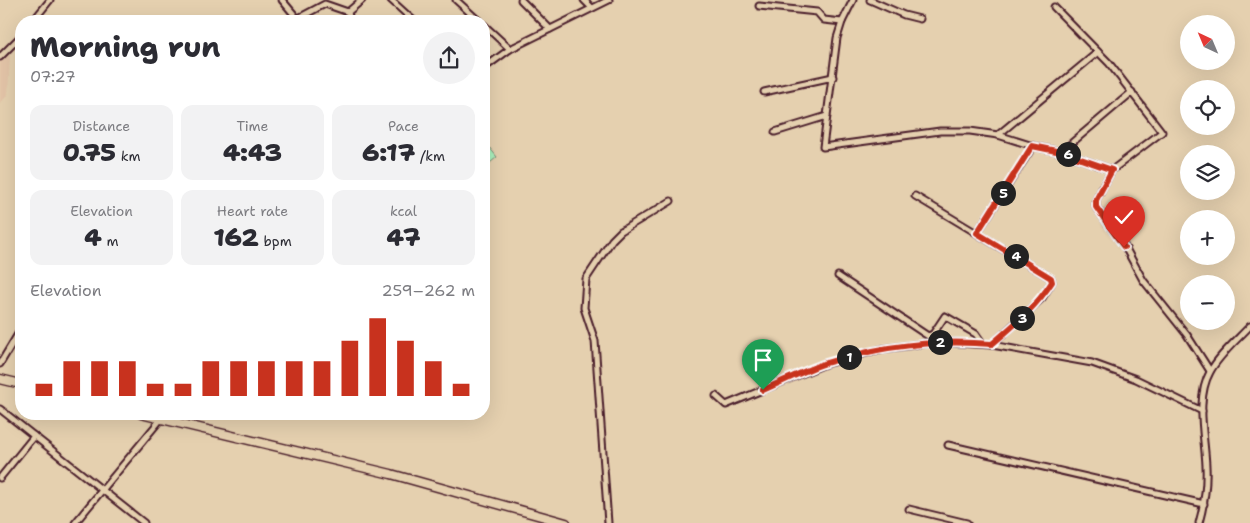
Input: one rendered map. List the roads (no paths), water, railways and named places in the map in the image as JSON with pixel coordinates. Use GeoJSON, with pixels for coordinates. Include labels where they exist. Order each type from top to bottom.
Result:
{"type":"FeatureCollection","features":[{"type":"Feature","properties":{"kind":"main road"},"geometry":{"type":"LineString","coordinates":[[0,379],[15,383]]}},
{"type":"Feature","properties":{"kind":"main road"},"geometry":{"type":"LineString","coordinates":[[165,420],[391,474],[566,523]]}},
{"type":"Feature","properties":{"kind":"street"},"geometry":{"type":"LineString","coordinates":[[38,15],[50,0]]}},
{"type":"Feature","properties":{"kind":"street"},"geometry":{"type":"LineString","coordinates":[[282,0],[292,15]]}},
{"type":"Feature","properties":{"kind":"street"},"geometry":{"type":"LineString","coordinates":[[348,12],[362,0]]}},
{"type":"Feature","properties":{"kind":"street"},"geometry":{"type":"LineString","coordinates":[[391,0],[407,15]]}},
{"type":"Feature","properties":{"kind":"street"},"geometry":{"type":"LineString","coordinates":[[456,0],[472,15]]}},
{"type":"Feature","properties":{"kind":"street"},"geometry":{"type":"LineString","coordinates":[[521,0],[550,29]]}},
{"type":"Feature","properties":{"kind":"street"},"geometry":{"type":"LineString","coordinates":[[584,0],[592,8]]}},
{"type":"Feature","properties":{"kind":"street"},"geometry":{"type":"LineString","coordinates":[[490,64],[510,49],[608,0]]}},
{"type":"Feature","properties":{"kind":"street"},"geometry":{"type":"LineString","coordinates":[[854,0],[842,22],[837,38],[833,77],[822,144],[825,148],[940,131],[970,131],[998,135],[1032,146],[1061,152],[1112,170]]}},
{"type":"Feature","properties":{"kind":"street"},"geometry":{"type":"LineString","coordinates":[[870,0],[904,15],[920,19]]}},
{"type":"Feature","properties":{"kind":"street"},"geometry":{"type":"LineString","coordinates":[[304,15],[325,4],[348,12]]}},
{"type":"Feature","properties":{"kind":"street"},"geometry":{"type":"LineString","coordinates":[[759,6],[817,12],[824,20],[842,22]]}},
{"type":"Feature","properties":{"kind":"street"},"geometry":{"type":"LineString","coordinates":[[1054,7],[1098,52],[1132,92],[1162,132],[1112,170],[1096,200],[1096,207],[1124,247],[1143,280],[1187,335],[1210,371]]}},
{"type":"Feature","properties":{"kind":"street"},"geometry":{"type":"LineString","coordinates":[[490,31],[510,49]]}},
{"type":"Feature","properties":{"kind":"street"},"geometry":{"type":"LineString","coordinates":[[0,57],[15,42]]}},
{"type":"Feature","properties":{"kind":"street"},"geometry":{"type":"LineString","coordinates":[[998,135],[1098,52]]}},
{"type":"Feature","properties":{"kind":"street"},"geometry":{"type":"LineString","coordinates":[[764,92],[833,77]]}},
{"type":"Feature","properties":{"kind":"street"},"geometry":{"type":"LineString","coordinates":[[1061,152],[1132,92]]}},
{"type":"Feature","properties":{"kind":"street"},"geometry":{"type":"LineString","coordinates":[[775,132],[827,116]]}},
{"type":"Feature","properties":{"kind":"street"},"geometry":{"type":"LineString","coordinates":[[977,233],[1032,146]]}},
{"type":"Feature","properties":{"kind":"street"},"geometry":{"type":"LineString","coordinates":[[915,196],[1048,275],[1052,282],[1042,298],[992,344]]}},
{"type":"Feature","properties":{"kind":"street"},"geometry":{"type":"LineString","coordinates":[[608,523],[595,341],[584,308],[586,279],[612,240],[621,230],[671,201]]}},
{"type":"Feature","properties":{"kind":"street"},"geometry":{"type":"LineString","coordinates":[[838,276],[928,336],[933,334],[945,316],[976,334],[982,344]]}},
{"type":"Feature","properties":{"kind":"street"},"geometry":{"type":"LineString","coordinates":[[1199,523],[1204,504],[1206,469],[1202,412],[1204,388],[1210,371],[1250,326]]}},
{"type":"Feature","properties":{"kind":"street"},"geometry":{"type":"LineString","coordinates":[[0,364],[15,339]]}},
{"type":"Feature","properties":{"kind":"street"},"geometry":{"type":"LineString","coordinates":[[716,396],[726,405],[826,364],[882,349],[938,342],[992,344],[1092,363],[1136,379],[1202,412]]}},
{"type":"Feature","properties":{"kind":"street"},"geometry":{"type":"LineString","coordinates":[[0,409],[144,523]]}},
{"type":"Feature","properties":{"kind":"street"},"geometry":{"type":"LineString","coordinates":[[75,523],[160,420]]}},
{"type":"Feature","properties":{"kind":"street"},"geometry":{"type":"LineString","coordinates":[[0,478],[34,436]]}},
{"type":"Feature","properties":{"kind":"street"},"geometry":{"type":"LineString","coordinates":[[948,445],[1204,504]]}},
{"type":"Feature","properties":{"kind":"street"},"geometry":{"type":"LineString","coordinates":[[909,509],[967,523]]}}]}
